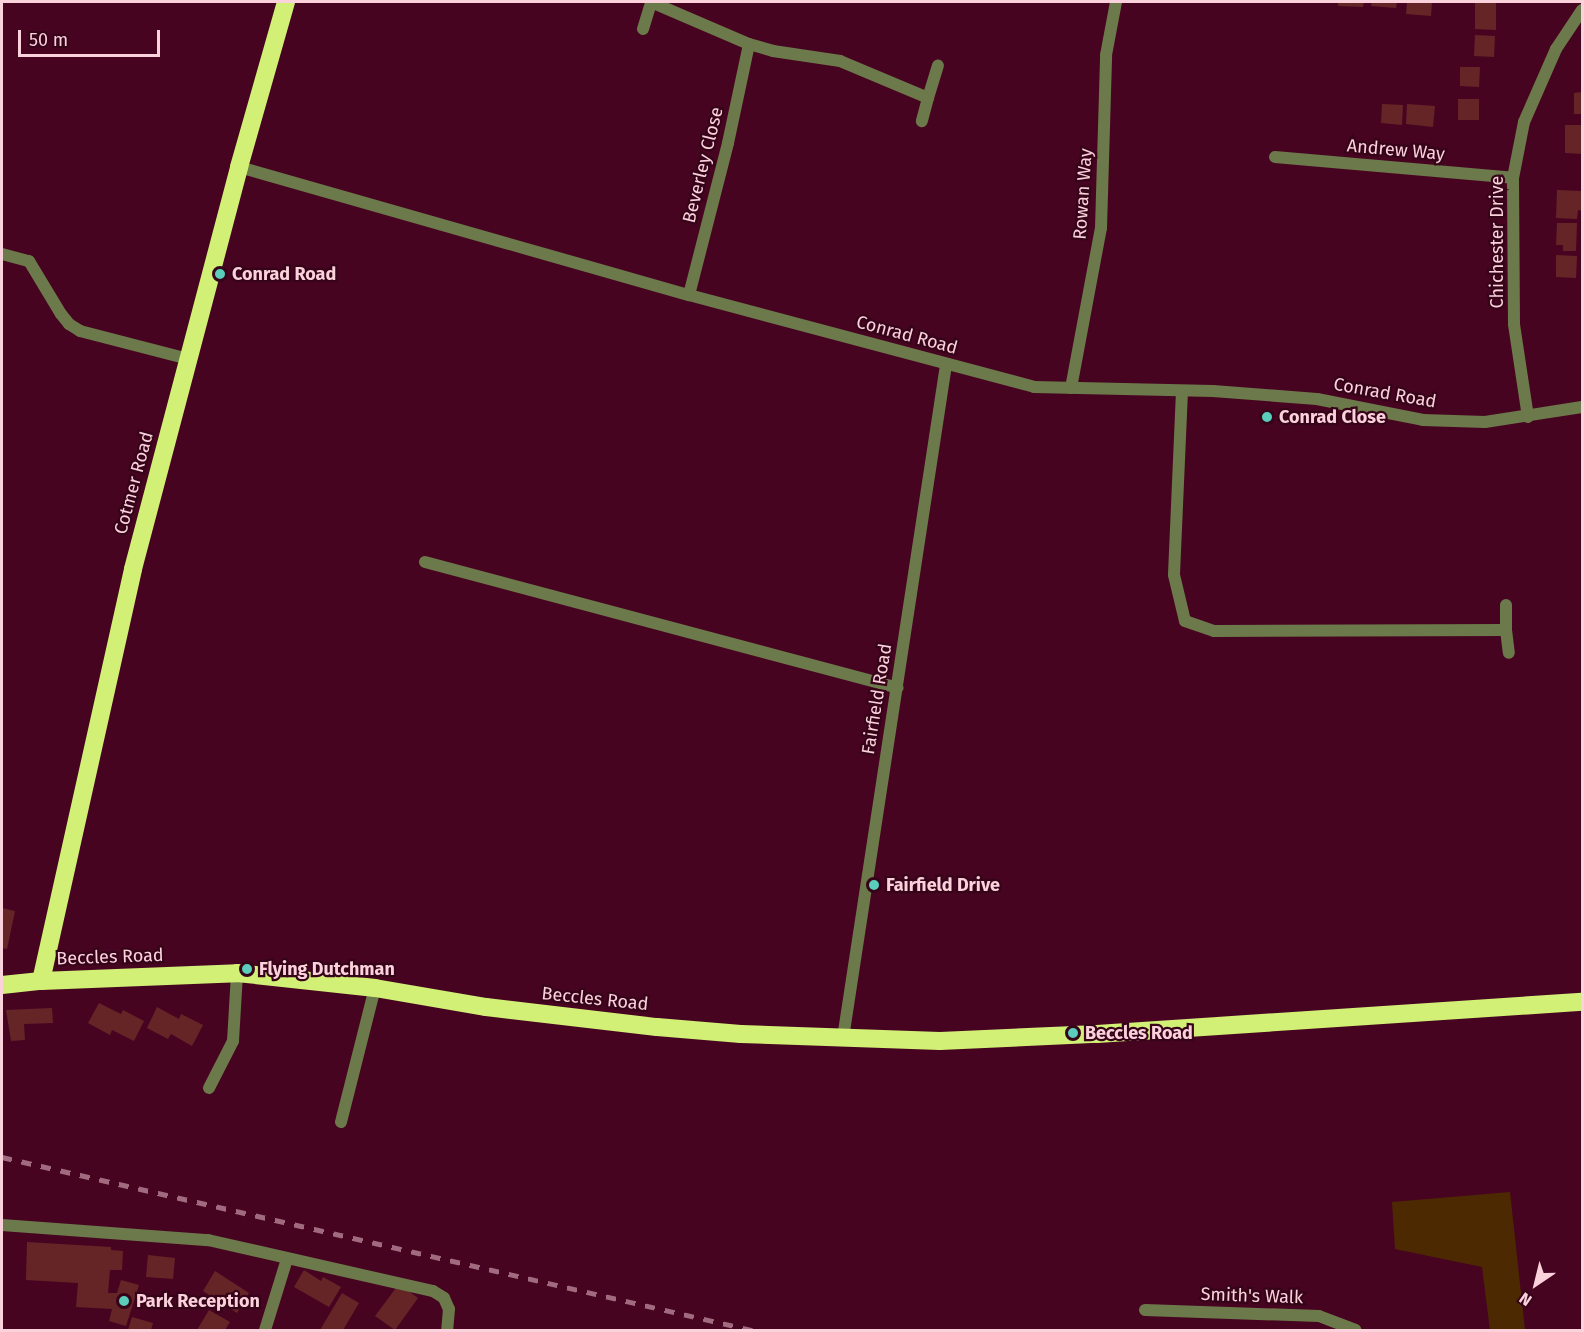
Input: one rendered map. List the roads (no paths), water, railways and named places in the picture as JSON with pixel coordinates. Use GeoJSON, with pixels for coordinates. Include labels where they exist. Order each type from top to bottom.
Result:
{"type":"FeatureCollection","features":[{"type":"Feature","properties":{"kind":"highway","name":"Cotmer Road"},"geometry":{"type":"LineString","coordinates":[[41,981],[130,580],[239,167],[286,2]]}},
{"type":"Feature","properties":{"kind":"highway","name":"Beccles Road"},"geometry":{"type":"LineString","coordinates":[[2,985],[41,981],[237,973],[375,988],[563,1017],[741,1034],[940,1041],[1097,1034],[1582,1002]]}},
{"type":"Feature","properties":{"kind":"street"},"geometry":{"type":"LineString","coordinates":[[643,29],[651,2],[749,44],[773,51],[840,61],[928,98]]}},
{"type":"Feature","properties":{"kind":"street","name":"Rowan Way"},"geometry":{"type":"LineString","coordinates":[[1071,388],[1101,228],[1106,55],[1116,2]]}},
{"type":"Feature","properties":{"kind":"street","name":"Chichester Drive"},"geometry":{"type":"LineString","coordinates":[[1528,417],[1514,324],[1513,178],[1524,122],[1556,49],[1582,10]]}},
{"type":"Feature","properties":{"kind":"street","name":"Beverley Close"},"geometry":{"type":"LineString","coordinates":[[689,295],[728,143],[749,44]]}},
{"type":"Feature","properties":{"kind":"street"},"geometry":{"type":"LineString","coordinates":[[922,121],[938,66]]}},
{"type":"Feature","properties":{"kind":"street","name":"Andrew Way"},"geometry":{"type":"LineString","coordinates":[[1275,157],[1513,178]]}},
{"type":"Feature","properties":{"kind":"street","name":"Conrad Road"},"geometry":{"type":"LineString","coordinates":[[239,167],[689,295],[1034,387],[1182,391],[1317,399],[1423,420],[1485,422],[1582,407]]}},
{"type":"Feature","properties":{"kind":"street"},"geometry":{"type":"LineString","coordinates":[[2,254],[29,261],[61,314],[69,324],[80,331],[188,359]]}},
{"type":"Feature","properties":{"kind":"street","name":"Fairfield Road"},"geometry":{"type":"LineString","coordinates":[[843,1038],[946,365]]}},
{"type":"Feature","properties":{"kind":"street"},"geometry":{"type":"LineString","coordinates":[[1182,391],[1174,575],[1185,621],[1214,631],[1506,630]]}},
{"type":"Feature","properties":{"kind":"street"},"geometry":{"type":"LineString","coordinates":[[424,562],[897,688]]}},
{"type":"Feature","properties":{"kind":"street"},"geometry":{"type":"LineString","coordinates":[[1506,605],[1509,653]]}},
{"type":"Feature","properties":{"kind":"street"},"geometry":{"type":"LineString","coordinates":[[209,1088],[233,1041],[237,973]]}},
{"type":"Feature","properties":{"kind":"street"},"geometry":{"type":"LineString","coordinates":[[341,1122],[375,988]]}},
{"type":"Feature","properties":{"kind":"street"},"geometry":{"type":"LineString","coordinates":[[2,1225],[208,1240],[433,1291],[444,1298],[449,1309],[447,1330]]}},
{"type":"Feature","properties":{"kind":"street"},"geometry":{"type":"LineString","coordinates":[[265,1330],[287,1259]]}},
{"type":"Feature","properties":{"kind":"street","name":"Smith's Walk"},"geometry":{"type":"LineString","coordinates":[[1145,1310],[1319,1316],[1355,1330]]}},
{"type":"Feature","properties":{"kind":"railway"},"geometry":{"type":"LineString","coordinates":[[2,1157],[752,1330]]}},
{"type":"Feature","properties":{"kind":"place","name":"Conrad Road"},"geometry":{"type":"Point","coordinates":[220,274]}},
{"type":"Feature","properties":{"kind":"place","name":"Conrad Close"},"geometry":{"type":"Point","coordinates":[1267,417]}},
{"type":"Feature","properties":{"kind":"place","name":"Fairfield Drive"},"geometry":{"type":"Point","coordinates":[874,885]}},
{"type":"Feature","properties":{"kind":"place","name":"Flying Dutchman"},"geometry":{"type":"Point","coordinates":[247,969]}},
{"type":"Feature","properties":{"kind":"place","name":"Beccles Road"},"geometry":{"type":"Point","coordinates":[1073,1033]}},
{"type":"Feature","properties":{"kind":"place","name":"Park Reception"},"geometry":{"type":"Point","coordinates":[124,1301]}}]}
